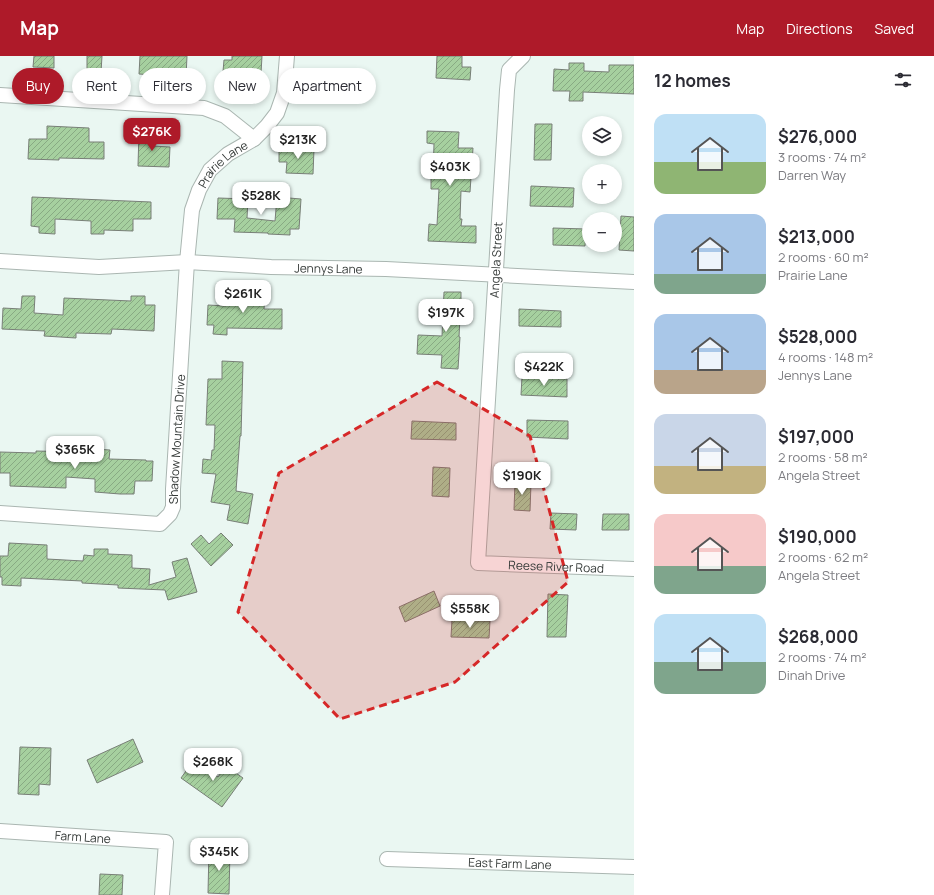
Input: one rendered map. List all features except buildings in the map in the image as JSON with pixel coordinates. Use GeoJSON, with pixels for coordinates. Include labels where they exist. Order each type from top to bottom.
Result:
{"type":"FeatureCollection","features":[{"type":"Feature","properties":{"kind":"street","name":"Prairie Lane"},"geometry":{"type":"LineString","coordinates":[[187,262],[192,210],[199,190],[210,170],[228,154],[254,139],[277,113],[284,94],[286,56]]}},
{"type":"Feature","properties":{"kind":"street","name":"Angela Street"},"geometry":{"type":"LineString","coordinates":[[478,563],[507,90],[509,70],[522,57]]}},
{"type":"Feature","properties":{"kind":"street"},"geometry":{"type":"LineString","coordinates":[[0,95],[204,108],[225,116],[254,139]]}},
{"type":"Feature","properties":{"kind":"street","name":"Jennys Lane"},"geometry":{"type":"LineString","coordinates":[[0,261],[99,267],[187,262],[271,267],[386,269],[634,282]]}},
{"type":"Feature","properties":{"kind":"street","name":"Shadow Mountain Drive"},"geometry":{"type":"LineString","coordinates":[[0,513],[160,524],[170,514],[173,507],[187,262]]}},
{"type":"Feature","properties":{"kind":"street","name":"Reese River Road"},"geometry":{"type":"LineString","coordinates":[[478,563],[634,569]]}},
{"type":"Feature","properties":{"kind":"street","name":"Farm Lane"},"geometry":{"type":"LineString","coordinates":[[0,831],[166,842],[162,895]]}},
{"type":"Feature","properties":{"kind":"street","name":"East Farm Lane"},"geometry":{"type":"LineString","coordinates":[[387,859],[634,867]]}},
{"type":"Feature","properties":{"kind":"highlighted area"},"geometry":{"type":"Polygon","coordinates":[[[437,382],[530,436],[568,582],[455,682],[340,719],[238,612],[279,473],[437,382]]]}}]}
